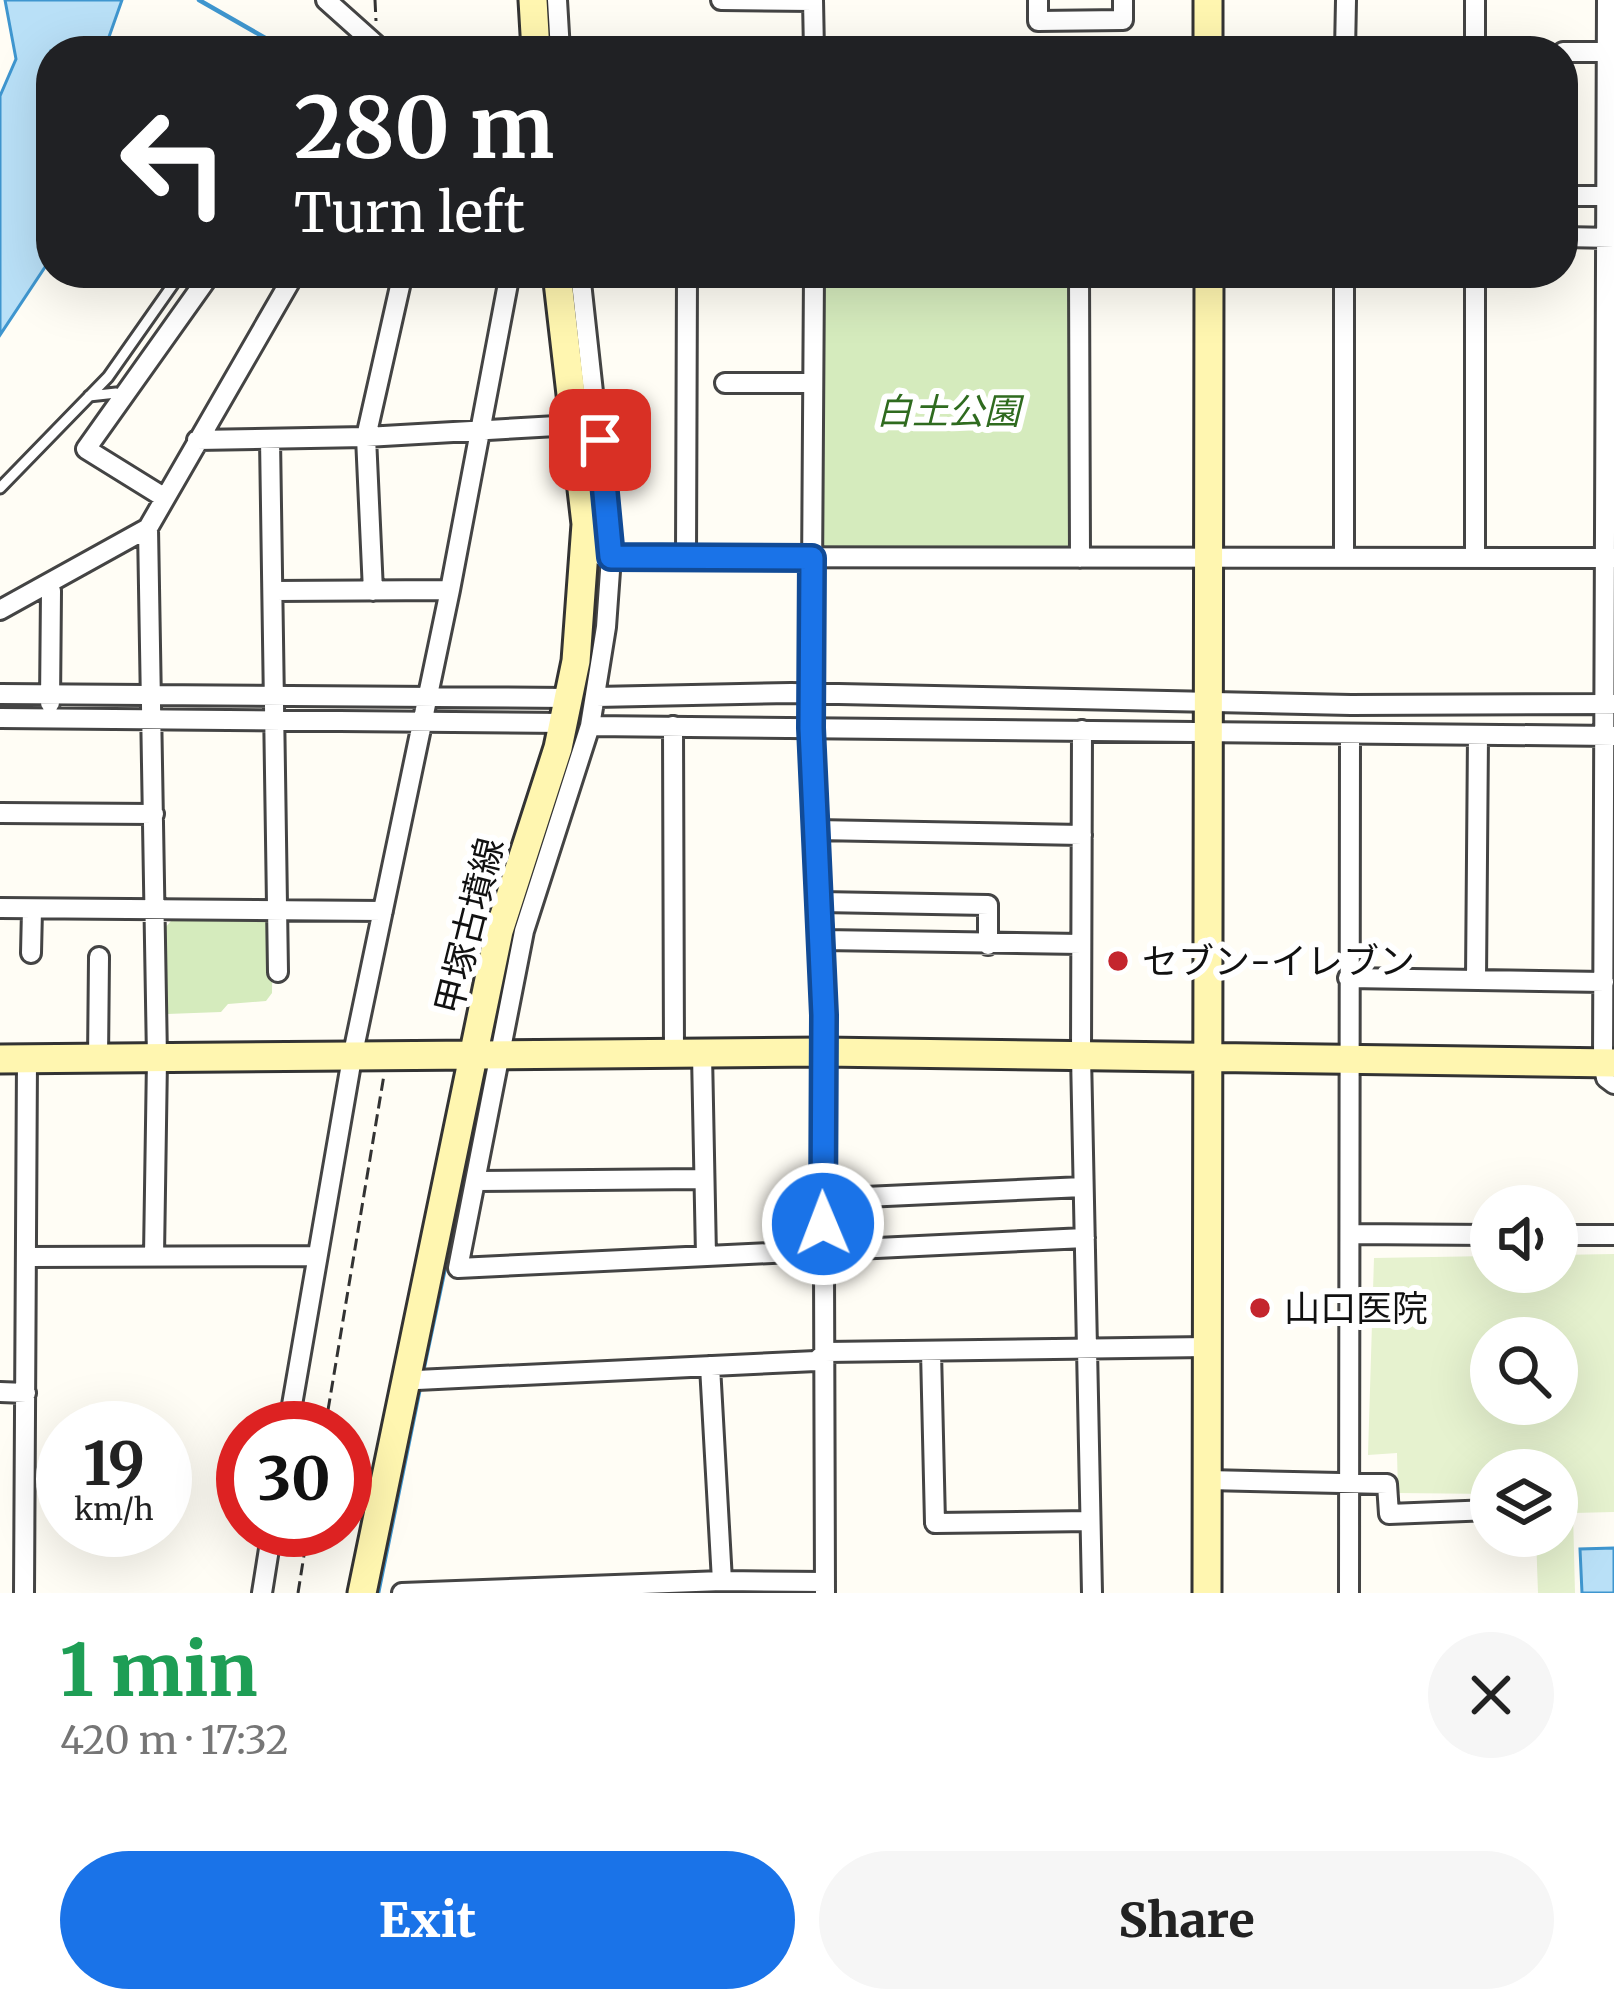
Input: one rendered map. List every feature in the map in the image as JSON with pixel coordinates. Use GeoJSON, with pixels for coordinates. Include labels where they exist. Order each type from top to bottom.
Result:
{"type":"FeatureCollection","features":[{"type":"Feature","properties":{"kind":"street"},"geometry":{"type":"LineString","coordinates":[[326,0],[366,36]]}},
{"type":"Feature","properties":{"kind":"street"},"geometry":{"type":"LineString","coordinates":[[533,0],[535,36]]}},
{"type":"Feature","properties":{"kind":"street"},"geometry":{"type":"LineString","coordinates":[[557,0],[559,36]]}},
{"type":"Feature","properties":{"kind":"street"},"geometry":{"type":"LineString","coordinates":[[721,0],[813,1],[814,36]]}},
{"type":"Feature","properties":{"kind":"street"},"geometry":{"type":"LineString","coordinates":[[1038,0],[1038,20],[1064,10],[1093,10],[1123,20],[1123,0]]}},
{"type":"Feature","properties":{"kind":"street"},"geometry":{"type":"LineString","coordinates":[[1208,0],[1208,36]]}},
{"type":"Feature","properties":{"kind":"street"},"geometry":{"type":"LineString","coordinates":[[1345,36],[1346,0]]}},
{"type":"Feature","properties":{"kind":"street"},"geometry":{"type":"LineString","coordinates":[[1475,0],[1475,36]]}},
{"type":"Feature","properties":{"kind":"street"},"geometry":{"type":"LineString","coordinates":[[24,1593],[27,1257],[14,1059],[824,1052],[1610,1060],[1604,982],[1610,736],[1611,238],[1606,196],[1606,0]]}},
{"type":"Feature","properties":{"kind":"street"},"geometry":{"type":"LineString","coordinates":[[1578,52],[1606,52]]}},
{"type":"Feature","properties":{"kind":"street"},"geometry":{"type":"LineString","coordinates":[[1578,196],[1606,196]]}},
{"type":"Feature","properties":{"kind":"street"},"geometry":{"type":"LineString","coordinates":[[1578,237],[1611,238]]}},
{"type":"Feature","properties":{"kind":"street"},"geometry":{"type":"LineString","coordinates":[[165,498],[86,449],[201,288]]}},
{"type":"Feature","properties":{"kind":"street"},"geometry":{"type":"LineString","coordinates":[[154,1255],[157,1059],[148,528],[286,288]]}},
{"type":"Feature","properties":{"kind":"street"},"geometry":{"type":"LineString","coordinates":[[373,591],[366,436],[401,288]]}},
{"type":"Feature","properties":{"kind":"street"},"geometry":{"type":"LineString","coordinates":[[292,1401],[352,1058],[450,590],[507,288]]}},
{"type":"Feature","properties":{"kind":"street","name":"甲塚古墳線"},"geometry":{"type":"LineString","coordinates":[[370,1591],[462,1192],[508,950],[580,711],[599,557],[595,482],[574,425],[559,288]]}},
{"type":"Feature","properties":{"kind":"street"},"geometry":{"type":"LineString","coordinates":[[581,288],[595,482]]}},
{"type":"Feature","properties":{"kind":"street"},"geometry":{"type":"LineString","coordinates":[[686,556],[687,288]]}},
{"type":"Feature","properties":{"kind":"street"},"geometry":{"type":"LineString","coordinates":[[402,1593],[722,1581],[825,1588],[823,940],[811,728],[814,288]]}},
{"type":"Feature","properties":{"kind":"street"},"geometry":{"type":"LineString","coordinates":[[1079,288],[1080,558]]}},
{"type":"Feature","properties":{"kind":"street"},"geometry":{"type":"LineString","coordinates":[[1207,1593],[1209,288]]}},
{"type":"Feature","properties":{"kind":"street"},"geometry":{"type":"LineString","coordinates":[[1344,288],[1344,558]]}},
{"type":"Feature","properties":{"kind":"street"},"geometry":{"type":"LineString","coordinates":[[1475,288],[1475,556]]}},
{"type":"Feature","properties":{"kind":"street"},"geometry":{"type":"LineString","coordinates":[[725,382],[812,382]]}},
{"type":"Feature","properties":{"kind":"street"},"geometry":{"type":"LineString","coordinates":[[197,440],[574,425]]}},
{"type":"Feature","properties":{"kind":"street"},"geometry":{"type":"LineString","coordinates":[[270,439],[278,972]]}},
{"type":"Feature","properties":{"kind":"street"},"geometry":{"type":"LineString","coordinates":[[0,610],[148,528]]}},
{"type":"Feature","properties":{"kind":"street"},"geometry":{"type":"LineString","coordinates":[[599,557],[1610,558]]}},
{"type":"Feature","properties":{"kind":"street"},"geometry":{"type":"LineString","coordinates":[[48,584],[50,720]]}},
{"type":"Feature","properties":{"kind":"street"},"geometry":{"type":"LineString","coordinates":[[273,591],[450,590]]}},
{"type":"Feature","properties":{"kind":"street"},"geometry":{"type":"LineString","coordinates":[[0,718],[422,722],[812,693],[1351,705],[1610,704]]}},
{"type":"Feature","properties":{"kind":"street"},"geometry":{"type":"LineString","coordinates":[[0,694],[427,694],[673,726],[1610,736]]}},
{"type":"Feature","properties":{"kind":"street"},"geometry":{"type":"LineString","coordinates":[[673,726],[688,1054],[703,1179],[706,1256]]}},
{"type":"Feature","properties":{"kind":"street"},"geometry":{"type":"LineString","coordinates":[[1082,730],[1081,1055],[1092,1593]]}},
{"type":"Feature","properties":{"kind":"street"},"geometry":{"type":"LineString","coordinates":[[1348,1593],[1350,734]]}},
{"type":"Feature","properties":{"kind":"street"},"geometry":{"type":"LineString","coordinates":[[1476,979],[1478,735]]}},
{"type":"Feature","properties":{"kind":"street"},"geometry":{"type":"LineString","coordinates":[[0,813],[154,814]]}},
{"type":"Feature","properties":{"kind":"street"},"geometry":{"type":"LineString","coordinates":[[816,830],[1082,835]]}},
{"type":"Feature","properties":{"kind":"street"},"geometry":{"type":"LineString","coordinates":[[820,902],[988,905],[988,944]]}},
{"type":"Feature","properties":{"kind":"street"},"geometry":{"type":"LineString","coordinates":[[0,908],[383,911]]}},
{"type":"Feature","properties":{"kind":"street"},"geometry":{"type":"LineString","coordinates":[[31,953],[32,910]]}},
{"type":"Feature","properties":{"kind":"street"},"geometry":{"type":"LineString","coordinates":[[823,940],[1082,944]]}},
{"type":"Feature","properties":{"kind":"street"},"geometry":{"type":"LineString","coordinates":[[98,1060],[99,957]]}},
{"type":"Feature","properties":{"kind":"street"},"geometry":{"type":"LineString","coordinates":[[1348,978],[1604,982]]}},
{"type":"Feature","properties":{"kind":"street"},"geometry":{"type":"LineString","coordinates":[[703,1179],[462,1192],[458,1268],[1084,1238]]}},
{"type":"Feature","properties":{"kind":"street"},"geometry":{"type":"LineString","coordinates":[[821,1198],[1083,1186]]}},
{"type":"Feature","properties":{"kind":"street"},"geometry":{"type":"LineString","coordinates":[[1351,1234],[1470,1234]]}},
{"type":"Feature","properties":{"kind":"street"},"geometry":{"type":"LineString","coordinates":[[1578,1235],[1614,1235]]}},
{"type":"Feature","properties":{"kind":"street"},"geometry":{"type":"LineString","coordinates":[[27,1257],[315,1256]]}},
{"type":"Feature","properties":{"kind":"street"},"geometry":{"type":"LineString","coordinates":[[416,1378],[816,1361],[826,1352],[1207,1346]]}},
{"type":"Feature","properties":{"kind":"street"},"geometry":{"type":"LineString","coordinates":[[931,1351],[935,1523],[1090,1521]]}},
{"type":"Feature","properties":{"kind":"street"},"geometry":{"type":"LineString","coordinates":[[710,1366],[722,1581]]}},
{"type":"Feature","properties":{"kind":"street"},"geometry":{"type":"LineString","coordinates":[[0,1392],[26,1393]]}},
{"type":"Feature","properties":{"kind":"street"},"geometry":{"type":"LineString","coordinates":[[1207,1480],[1387,1484],[1389,1514],[1470,1511]]}},
{"type":"Feature","properties":{"kind":"street"},"geometry":{"type":"LineString","coordinates":[[262,1593],[268,1557]]}},
{"type":"Feature","properties":{"kind":"lane"},"geometry":{"type":"LineString","coordinates":[[0,488],[108,377],[170,288]]}},
{"type":"Feature","properties":{"kind":"lane"},"geometry":{"type":"LineString","coordinates":[[89,396],[116,393],[123,397]]}},
{"type":"Feature","properties":{"kind":"path"},"geometry":{"type":"LineString","coordinates":[[330,1401],[387,1057]]}},
{"type":"Feature","properties":{"kind":"path"},"geometry":{"type":"LineString","coordinates":[[298,1593],[304,1557]]}},
{"type":"Feature","properties":{"kind":"green space","name":"白土公園"},"geometry":{"type":"Polygon","coordinates":[[[824,288],[1073,288],[1071,551],[822,549],[824,288]]]}},
{"type":"Feature","properties":{"kind":"green space"},"geometry":{"type":"Polygon","coordinates":[[[171,921],[269,921],[273,925],[272,993],[266,1001],[228,1004],[221,1012],[167,1014],[164,929],[171,921]]]}},
{"type":"Feature","properties":{"kind":"green space"},"geometry":{"type":"Polygon","coordinates":[[[1614,1254],[1614,1512],[1578,1513],[1578,1449],[1470,1449],[1470,1494],[1398,1493],[1397,1453],[1368,1455],[1374,1258],[1470,1256],[1470,1293],[1578,1293],[1578,1255],[1614,1254]]]}},
{"type":"Feature","properties":{"kind":"green space"},"geometry":{"type":"Polygon","coordinates":[[[1537,1557],[1574,1557],[1575,1593],[1538,1593],[1537,1557]]]}},
{"type":"Feature","properties":{"kind":"water"},"geometry":{"type":"Polygon","coordinates":[[[5,0],[122,0],[109,36],[36,36],[36,281],[0,335],[0,96],[16,59],[5,0]]]}},
{"type":"Feature","properties":{"kind":"water"},"geometry":{"type":"Polygon","coordinates":[[[1614,1548],[1614,1593],[1582,1593],[1580,1549],[1614,1548]]]}},
{"type":"Feature","properties":{"kind":"waterway"},"geometry":{"type":"LineString","coordinates":[[199,0],[262,36]]}},
{"type":"Feature","properties":{"kind":"waterway"},"geometry":{"type":"LineString","coordinates":[[550,27],[550,36]]}},
{"type":"Feature","properties":{"kind":"waterway"},"geometry":{"type":"LineString","coordinates":[[574,747],[584,711]]}},
{"type":"Feature","properties":{"kind":"waterway"},"geometry":{"type":"LineString","coordinates":[[526,895],[545,837]]}},
{"type":"Feature","properties":{"kind":"waterway"},"geometry":{"type":"LineString","coordinates":[[422,1376],[488,1064]]}},
{"type":"Feature","properties":{"kind":"waterway"},"geometry":{"type":"LineString","coordinates":[[378,1593],[420,1387]]}},
{"type":"Feature","properties":{"kind":"place","name":"セブン-イレブン"},"geometry":{"type":"Point","coordinates":[1118,961]}},
{"type":"Feature","properties":{"kind":"place","name":"山口医院"},"geometry":{"type":"Point","coordinates":[1260,1308]}},
{"type":"Feature","properties":{"kind":"route"},"geometry":{"type":"LineString","coordinates":[[600,440],[611,557],[812,558],[811,728],[823,940],[823,1224]]}}]}
